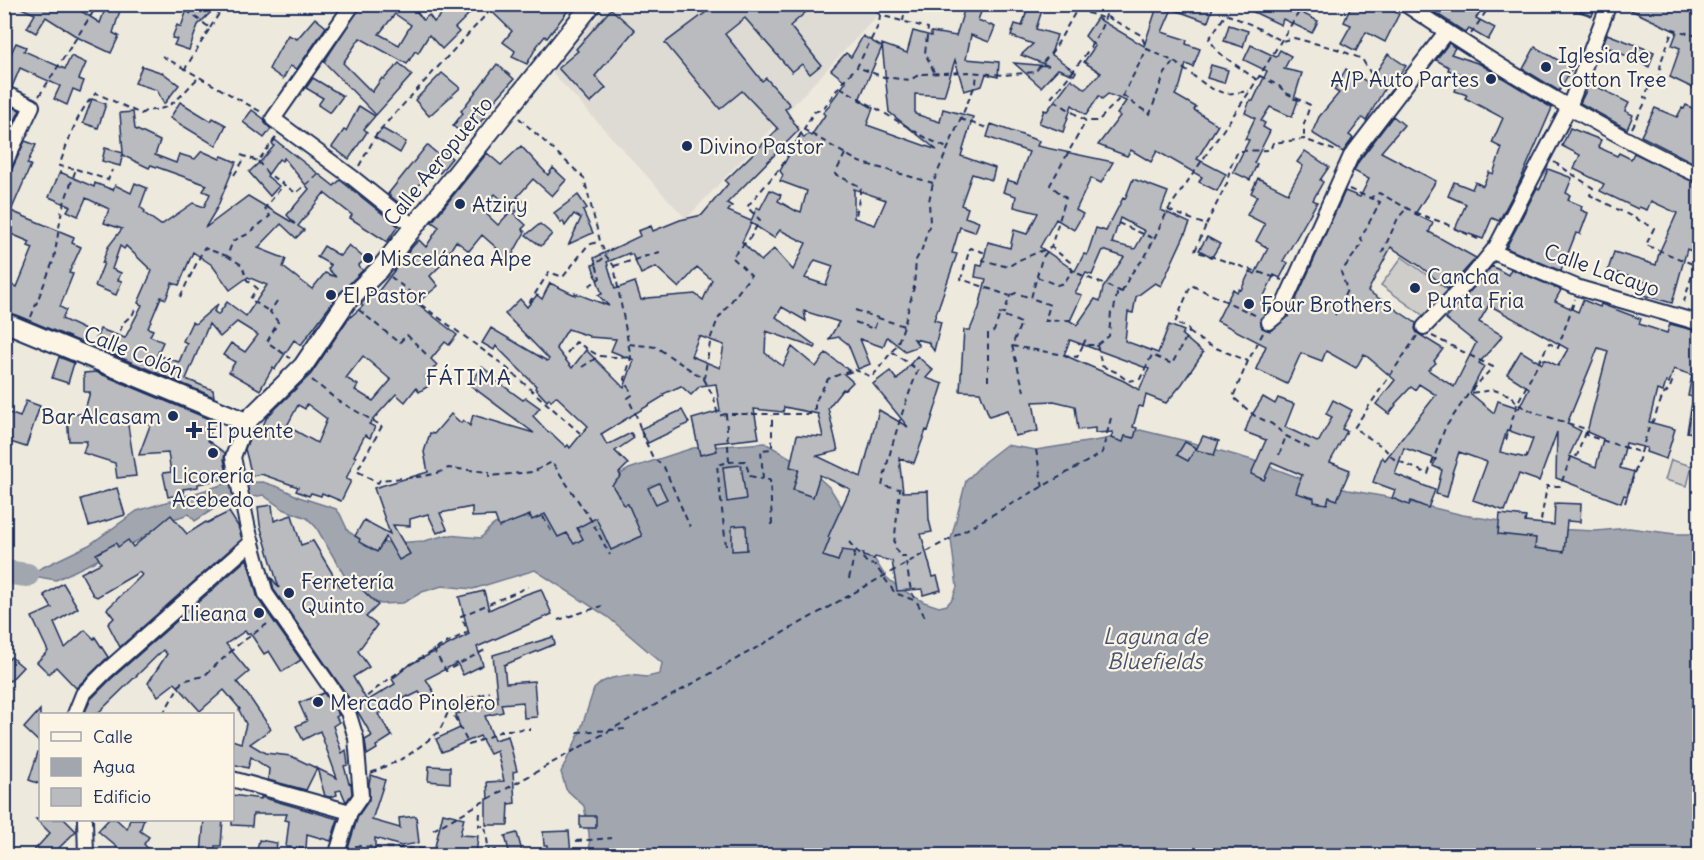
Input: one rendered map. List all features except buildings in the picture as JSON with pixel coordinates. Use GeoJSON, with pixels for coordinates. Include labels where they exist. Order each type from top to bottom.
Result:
{"type":"FeatureCollection","features":[{"type":"Feature","properties":{"kind":"street"},"geometry":{"type":"LineString","coordinates":[[353,4],[273,119],[353,178],[414,227]]}},
{"type":"Feature","properties":{"kind":"street","name":"Calle Aeropuerto"},"geometry":{"type":"LineString","coordinates":[[250,535],[233,457],[246,422],[300,368],[347,301],[380,269],[592,4]]}},
{"type":"Feature","properties":{"kind":"street"},"geometry":{"type":"LineString","coordinates":[[1405,4],[1465,44],[1569,107],[1700,176]]}},
{"type":"Feature","properties":{"kind":"street"},"geometry":{"type":"LineString","coordinates":[[1423,329],[1470,279],[1494,249],[1569,107],[1609,4]]}},
{"type":"Feature","properties":{"kind":"street"},"geometry":{"type":"LineString","coordinates":[[1269,322],[1280,313],[1351,156],[1446,32]]}},
{"type":"Feature","properties":{"kind":"street"},"geometry":{"type":"LineString","coordinates":[[4,93],[32,106],[4,165]]}},
{"type":"Feature","properties":{"kind":"street","name":"Calle Lacayo"},"geometry":{"type":"LineString","coordinates":[[1494,249],[1579,288],[1700,323]]}},
{"type":"Feature","properties":{"kind":"street","name":"Calle Colón"},"geometry":{"type":"LineString","coordinates":[[4,322],[246,422]]}},
{"type":"Feature","properties":{"kind":"street"},"geometry":{"type":"LineString","coordinates":[[75,713],[82,694],[250,535],[267,594],[348,712],[356,738],[361,796],[350,813],[338,850]]}},
{"type":"Feature","properties":{"kind":"street"},"geometry":{"type":"LineString","coordinates":[[234,780],[350,813]]}},
{"type":"Feature","properties":{"kind":"street"},"geometry":{"type":"LineString","coordinates":[[85,821],[86,855]]}},
{"type":"Feature","properties":{"kind":"path"},"geometry":{"type":"LineString","coordinates":[[32,106],[95,5],[101,4]]}},
{"type":"Feature","properties":{"kind":"path"},"geometry":{"type":"LineString","coordinates":[[178,4],[210,28]]}},
{"type":"Feature","properties":{"kind":"path"},"geometry":{"type":"LineString","coordinates":[[185,69],[225,4]]}},
{"type":"Feature","properties":{"kind":"path"},"geometry":{"type":"LineString","coordinates":[[353,178],[378,132],[496,4]]}},
{"type":"Feature","properties":{"kind":"path"},"geometry":{"type":"LineString","coordinates":[[869,4],[880,15],[928,28],[925,53],[935,74]]}},
{"type":"Feature","properties":{"kind":"path"},"geometry":{"type":"LineString","coordinates":[[903,21],[906,4]]}},
{"type":"Feature","properties":{"kind":"path"},"geometry":{"type":"LineString","coordinates":[[857,67],[884,77],[910,80],[920,74],[1003,75],[1035,72],[1055,48],[1080,4]]}},
{"type":"Feature","properties":{"kind":"path"},"geometry":{"type":"LineString","coordinates":[[1108,4],[1106,18],[1079,65],[1051,98],[1086,121],[1098,121],[1123,95],[1148,49]]}},
{"type":"Feature","properties":{"kind":"path"},"geometry":{"type":"LineString","coordinates":[[1083,345],[1097,345],[1109,336],[1111,312],[1114,309],[1117,294],[1122,292],[1130,275],[1145,257],[1168,210],[1260,76],[1304,4]]}},
{"type":"Feature","properties":{"kind":"path"},"geometry":{"type":"LineString","coordinates":[[1465,44],[1491,4]]}},
{"type":"Feature","properties":{"kind":"path"},"geometry":{"type":"LineString","coordinates":[[1077,9],[1106,18],[1141,35],[1148,49],[1173,61],[1210,88],[1226,94],[1250,91]]}},
{"type":"Feature","properties":{"kind":"path"},"geometry":{"type":"LineString","coordinates":[[1257,80],[1219,53],[1209,39],[1226,14],[1282,41],[1294,38],[1362,58],[1376,82],[1398,93]]}},
{"type":"Feature","properties":{"kind":"path"},"geometry":{"type":"LineString","coordinates":[[704,379],[711,337],[718,319],[751,275],[732,257],[750,238],[760,220],[747,207],[781,167],[814,112],[823,109],[857,67],[879,24],[880,15]]}},
{"type":"Feature","properties":{"kind":"path"},"geometry":{"type":"LineString","coordinates":[[1626,139],[1647,99],[1644,97],[1652,82],[1658,84],[1661,63],[1673,29],[1700,37]]}},
{"type":"Feature","properties":{"kind":"path"},"geometry":{"type":"LineString","coordinates":[[162,56],[273,119]]}},
{"type":"Feature","properties":{"kind":"path"},"geometry":{"type":"LineString","coordinates":[[1123,95],[1150,114],[1164,75],[1173,61]]}},
{"type":"Feature","properties":{"kind":"path"},"geometry":{"type":"LineString","coordinates":[[629,344],[656,347],[704,379],[714,398],[718,416],[772,413],[810,414],[828,379],[853,369],[872,377],[897,345],[904,326],[914,287],[916,260],[930,223],[929,201],[933,183],[976,83],[977,73]]}},
{"type":"Feature","properties":{"kind":"path"},"geometry":{"type":"LineString","coordinates":[[1260,76],[1310,105],[1304,124],[1304,139]]}},
{"type":"Feature","properties":{"kind":"path"},"geometry":{"type":"LineString","coordinates":[[112,170],[108,180],[59,166],[75,123],[87,102],[96,93],[141,114],[147,110],[168,108],[199,77]]}},
{"type":"Feature","properties":{"kind":"path"},"geometry":{"type":"LineString","coordinates":[[840,87],[928,140],[947,148]]}},
{"type":"Feature","properties":{"kind":"path"},"geometry":{"type":"LineString","coordinates":[[508,108],[584,178],[600,241],[606,256],[614,266],[632,358],[625,379],[632,395],[628,398],[653,458],[664,467],[690,527]]}},
{"type":"Feature","properties":{"kind":"path"},"geometry":{"type":"LineString","coordinates":[[960,119],[987,128]]}},
{"type":"Feature","properties":{"kind":"path"},"geometry":{"type":"LineString","coordinates":[[1031,298],[1042,258],[1051,247],[1066,198],[1050,185],[1086,121]]}},
{"type":"Feature","properties":{"kind":"path"},"geometry":{"type":"LineString","coordinates":[[258,161],[284,127]]}},
{"type":"Feature","properties":{"kind":"path"},"geometry":{"type":"LineString","coordinates":[[803,129],[859,162],[933,183]]}},
{"type":"Feature","properties":{"kind":"path"},"geometry":{"type":"LineString","coordinates":[[1293,284],[1195,251],[1227,183],[1230,168],[1238,151],[1270,150],[1273,143],[1304,139],[1351,156]]}},
{"type":"Feature","properties":{"kind":"path"},"geometry":{"type":"LineString","coordinates":[[845,154],[835,174],[861,187],[856,216]]}},
{"type":"Feature","properties":{"kind":"path"},"geometry":{"type":"LineString","coordinates":[[241,155],[258,161],[267,173],[296,193],[332,162]]}},
{"type":"Feature","properties":{"kind":"path"},"geometry":{"type":"LineString","coordinates":[[1544,156],[1593,188],[1590,195],[1654,228],[1646,246],[1695,265],[1680,318]]}},
{"type":"Feature","properties":{"kind":"path"},"geometry":{"type":"LineString","coordinates":[[234,175],[245,158]]}},
{"type":"Feature","properties":{"kind":"path"},"geometry":{"type":"LineString","coordinates":[[25,331],[54,259],[62,209],[76,169]]}},
{"type":"Feature","properties":{"kind":"path"},"geometry":{"type":"LineString","coordinates":[[227,256],[234,241],[248,234],[270,216],[265,208],[284,184]]}},
{"type":"Feature","properties":{"kind":"path"},"geometry":{"type":"LineString","coordinates":[[1335,315],[1347,290],[1341,273],[1363,243],[1361,238],[1380,202],[1338,185]]}},
{"type":"Feature","properties":{"kind":"path"},"geometry":{"type":"LineString","coordinates":[[1370,198],[1379,193],[1494,249]]}},
{"type":"Feature","properties":{"kind":"path"},"geometry":{"type":"LineString","coordinates":[[1382,253],[1398,218],[1407,208]]}},
{"type":"Feature","properties":{"kind":"path"},"geometry":{"type":"LineString","coordinates":[[1168,210],[1206,225]]}},
{"type":"Feature","properties":{"kind":"path"},"geometry":{"type":"LineString","coordinates":[[1118,223],[1155,239]]}},
{"type":"Feature","properties":{"kind":"path"},"geometry":{"type":"LineString","coordinates":[[529,303],[549,272],[563,277],[588,246],[600,241]]}},
{"type":"Feature","properties":{"kind":"path"},"geometry":{"type":"LineString","coordinates":[[1037,277],[1057,285],[1064,283],[1072,271],[1070,262],[1051,247]]}},
{"type":"Feature","properties":{"kind":"path"},"geometry":{"type":"LineString","coordinates":[[1010,296],[961,279],[970,248],[983,252],[983,260],[1008,267],[1051,247]]}},
{"type":"Feature","properties":{"kind":"path"},"geometry":{"type":"LineString","coordinates":[[180,297],[204,248],[227,256],[242,265],[247,280],[257,288],[250,299],[270,312],[278,322],[267,342],[336,400],[382,426],[357,471],[378,483],[380,480],[430,474],[448,468],[489,472],[489,476],[533,472],[552,462],[591,520],[610,555]]}},
{"type":"Feature","properties":{"kind":"path"},"geometry":{"type":"LineString","coordinates":[[614,266],[663,251]]}},
{"type":"Feature","properties":{"kind":"path"},"geometry":{"type":"LineString","coordinates":[[589,286],[600,278],[596,264],[606,256]]}},
{"type":"Feature","properties":{"kind":"path"},"geometry":{"type":"LineString","coordinates":[[380,269],[415,296],[416,301],[502,364],[580,434]]}},
{"type":"Feature","properties":{"kind":"path"},"geometry":{"type":"LineString","coordinates":[[1072,271],[1122,292]]}},
{"type":"Feature","properties":{"kind":"path"},"geometry":{"type":"LineString","coordinates":[[1248,361],[1206,344],[1189,332],[1188,328],[1175,323],[1191,285],[1269,322],[1248,361],[1233,397],[1255,417],[1272,424],[1286,436],[1313,450]]}},
{"type":"Feature","properties":{"kind":"path"},"geometry":{"type":"LineString","coordinates":[[1506,440],[1517,404],[1549,343],[1558,348],[1579,288]]}},
{"type":"Feature","properties":{"kind":"path"},"geometry":{"type":"LineString","coordinates":[[988,381],[988,333],[994,331],[1010,296],[1016,292],[1050,305],[1045,321],[1070,321]]}},
{"type":"Feature","properties":{"kind":"path"},"geometry":{"type":"LineString","coordinates":[[347,301],[399,343],[407,335],[426,354]]}},
{"type":"Feature","properties":{"kind":"path"},"geometry":{"type":"LineString","coordinates":[[270,312],[277,302]]}},
{"type":"Feature","properties":{"kind":"path"},"geometry":{"type":"LineString","coordinates":[[106,365],[123,322],[133,314],[136,306]]}},
{"type":"Feature","properties":{"kind":"path"},"geometry":{"type":"LineString","coordinates":[[855,310],[904,326]]}},
{"type":"Feature","properties":{"kind":"path"},"geometry":{"type":"LineString","coordinates":[[1000,314],[1021,323],[1012,346],[1024,391]]}},
{"type":"Feature","properties":{"kind":"path"},"geometry":{"type":"LineString","coordinates":[[855,322],[874,329],[878,318]]}},
{"type":"Feature","properties":{"kind":"path"},"geometry":{"type":"LineString","coordinates":[[1423,329],[1493,367],[1469,393],[1446,428],[1428,474],[1394,459],[1383,447],[1354,428],[1423,329]]}},
{"type":"Feature","properties":{"kind":"path"},"geometry":{"type":"LineString","coordinates":[[1097,345],[1102,366],[1128,381],[1140,379],[1152,355],[1172,364],[1189,332]]}},
{"type":"Feature","properties":{"kind":"path"},"geometry":{"type":"LineString","coordinates":[[1012,346],[1077,357],[1087,337]]}},
{"type":"Feature","properties":{"kind":"path"},"geometry":{"type":"LineString","coordinates":[[567,354],[576,342],[599,356],[632,358]]}},
{"type":"Feature","properties":{"kind":"path"},"geometry":{"type":"LineString","coordinates":[[892,352],[918,370],[901,412],[882,486],[900,489],[894,544],[899,556],[905,556],[911,591],[924,617]]}},
{"type":"Feature","properties":{"kind":"path"},"geometry":{"type":"LineString","coordinates":[[582,367],[599,356]]}},
{"type":"Feature","properties":{"kind":"path"},"geometry":{"type":"LineString","coordinates":[[1625,503],[1650,424],[1674,377]]}},
{"type":"Feature","properties":{"kind":"path"},"geometry":{"type":"LineString","coordinates":[[1469,393],[1494,390],[1512,396],[1517,404],[1536,414],[1586,429]]}},
{"type":"Feature","properties":{"kind":"path"},"geometry":{"type":"LineString","coordinates":[[763,479],[761,450],[772,449],[772,413]]}},
{"type":"Feature","properties":{"kind":"path"},"geometry":{"type":"LineString","coordinates":[[726,414],[729,462]]}},
{"type":"Feature","properties":{"kind":"path"},"geometry":{"type":"LineString","coordinates":[[433,830],[1102,453],[1111,418]]}},
{"type":"Feature","properties":{"kind":"path"},"geometry":{"type":"LineString","coordinates":[[1586,429],[1586,435],[1642,453]]}},
{"type":"Feature","properties":{"kind":"path"},"geometry":{"type":"LineString","coordinates":[[1541,520],[1547,486],[1560,486],[1572,455],[1577,456],[1586,429]]}},
{"type":"Feature","properties":{"kind":"path"},"geometry":{"type":"LineString","coordinates":[[1279,455],[1286,436]]}},
{"type":"Feature","properties":{"kind":"path"},"geometry":{"type":"LineString","coordinates":[[1036,450],[1043,488]]}},
{"type":"Feature","properties":{"kind":"path"},"geometry":{"type":"LineString","coordinates":[[726,546],[717,465],[745,461],[750,476],[770,480],[772,525]]}},
{"type":"Feature","properties":{"kind":"path"},"geometry":{"type":"LineString","coordinates":[[543,517],[550,531]]}},
{"type":"Feature","properties":{"kind":"path"},"geometry":{"type":"LineString","coordinates":[[849,542],[855,552],[868,564],[875,565],[895,593],[916,601]]}},
{"type":"Feature","properties":{"kind":"path"},"geometry":{"type":"LineString","coordinates":[[849,579],[855,552]]}},
{"type":"Feature","properties":{"kind":"path"},"geometry":{"type":"LineString","coordinates":[[348,712],[390,676],[434,649],[468,632],[461,616],[528,587]]}},
{"type":"Feature","properties":{"kind":"path"},"geometry":{"type":"LineString","coordinates":[[558,620],[602,606]]}},
{"type":"Feature","properties":{"kind":"path"},"geometry":{"type":"LineString","coordinates":[[165,713],[182,681],[204,676],[239,644],[280,615]]}},
{"type":"Feature","properties":{"kind":"path"},"geometry":{"type":"LineString","coordinates":[[434,649],[446,671],[485,650]]}},
{"type":"Feature","properties":{"kind":"path"},"geometry":{"type":"LineString","coordinates":[[360,777],[406,757],[439,732],[450,708],[458,702],[490,692]]}},
{"type":"Feature","properties":{"kind":"path"},"geometry":{"type":"LineString","coordinates":[[450,708],[469,745],[504,730],[531,729]]}},
{"type":"Feature","properties":{"kind":"path"},"geometry":{"type":"LineString","coordinates":[[577,732],[627,729]]}},
{"type":"Feature","properties":{"kind":"path"},"geometry":{"type":"LineString","coordinates":[[480,813],[479,826],[485,826],[489,852]]}},
{"type":"Feature","properties":{"kind":"path"},"geometry":{"type":"LineString","coordinates":[[576,841],[612,838]]}},
{"type":"Feature","properties":{"kind":"path"},"geometry":{"type":"LineString","coordinates":[[338,850],[489,852],[499,849],[501,855]]}},
{"type":"Feature","properties":{"kind":"shaded area","name":"Divino Pastor"},"geometry":{"type":"Polygon","coordinates":[[[866,4],[878,15],[686,219],[552,72],[607,5],[866,4]]]}},
{"type":"Feature","properties":{"kind":"shaded area","name":"Cancha Punta Fria"},"geometry":{"type":"Polygon","coordinates":[[[1402,257],[1449,291],[1428,319],[1381,285],[1402,257]]]}},
{"type":"Feature","properties":{"kind":"shaded area"},"geometry":{"type":"Polygon","coordinates":[[[1671,460],[1692,466],[1687,486],[1665,480],[1671,460]]]}},
{"type":"Feature","properties":{"kind":"water","name":"Laguna de Bluefields"},"geometry":{"type":"Polygon","coordinates":[[[1140,430],[1252,460],[1310,482],[1319,482],[1463,515],[1551,529],[1596,531],[1629,528],[1675,534],[1699,534],[1699,855],[590,855],[584,806],[566,789],[561,772],[580,732],[594,689],[602,682],[612,678],[629,675],[647,677],[660,674],[662,663],[608,617],[535,570],[473,589],[442,586],[422,592],[403,603],[381,604],[362,597],[351,587],[316,527],[307,518],[283,509],[263,495],[223,503],[195,521],[189,514],[164,522],[139,540],[56,580],[27,575],[89,545],[137,511],[228,483],[263,482],[336,509],[348,531],[364,542],[424,541],[447,535],[481,538],[495,524],[508,519],[550,515],[629,469],[693,448],[765,443],[808,468],[830,488],[885,576],[899,588],[924,602],[939,607],[947,605],[953,598],[957,587],[951,539],[966,481],[984,462],[1006,445],[1036,450],[1106,439],[1140,430]]]}},
{"type":"Feature","properties":{"kind":"waterway"},"geometry":{"type":"LineString","coordinates":[[4,572],[27,575]]}},
{"type":"Feature","properties":{"kind":"place","name":"Iglesia de Cotton Tree"},"geometry":{"type":"Point","coordinates":[1546,67]}},
{"type":"Feature","properties":{"kind":"place","name":"A/P Auto Partes"},"geometry":{"type":"Point","coordinates":[1491,79]}},
{"type":"Feature","properties":{"kind":"place","name":"Divino Pastor"},"geometry":{"type":"Point","coordinates":[687,146]}},
{"type":"Feature","properties":{"kind":"place","name":"Atziry"},"geometry":{"type":"Point","coordinates":[460,204]}},
{"type":"Feature","properties":{"kind":"place","name":"Miscelánea Alpe"},"geometry":{"type":"Point","coordinates":[368,258]}},
{"type":"Feature","properties":{"kind":"place","name":"Cancha Punta Fria"},"geometry":{"type":"Point","coordinates":[1415,288]}},
{"type":"Feature","properties":{"kind":"place","name":"El Pastor"},"geometry":{"type":"Point","coordinates":[331,295]}},
{"type":"Feature","properties":{"kind":"place","name":"Four Brothers"},"geometry":{"type":"Point","coordinates":[1249,304]}},
{"type":"Feature","properties":{"kind":"place","name":"Bar Alcasam"},"geometry":{"type":"Point","coordinates":[173,416]}},
{"type":"Feature","properties":{"kind":"place","name":"El puente"},"geometry":{"type":"Point","coordinates":[194,430]}},
{"type":"Feature","properties":{"kind":"place","name":"Licorería Acebedo"},"geometry":{"type":"Point","coordinates":[213,453]}},
{"type":"Feature","properties":{"kind":"place","name":"Ferretería Quinto"},"geometry":{"type":"Point","coordinates":[289,593]}},
{"type":"Feature","properties":{"kind":"place","name":"Ilieana"},"geometry":{"type":"Point","coordinates":[259,613]}},
{"type":"Feature","properties":{"kind":"place","name":"Mercado Pinolero"},"geometry":{"type":"Point","coordinates":[318,702]}},
{"type":"Feature","properties":{"kind":"district","name":"FÁTIMA"},"geometry":{"type":"Point","coordinates":[469,377]}}]}
